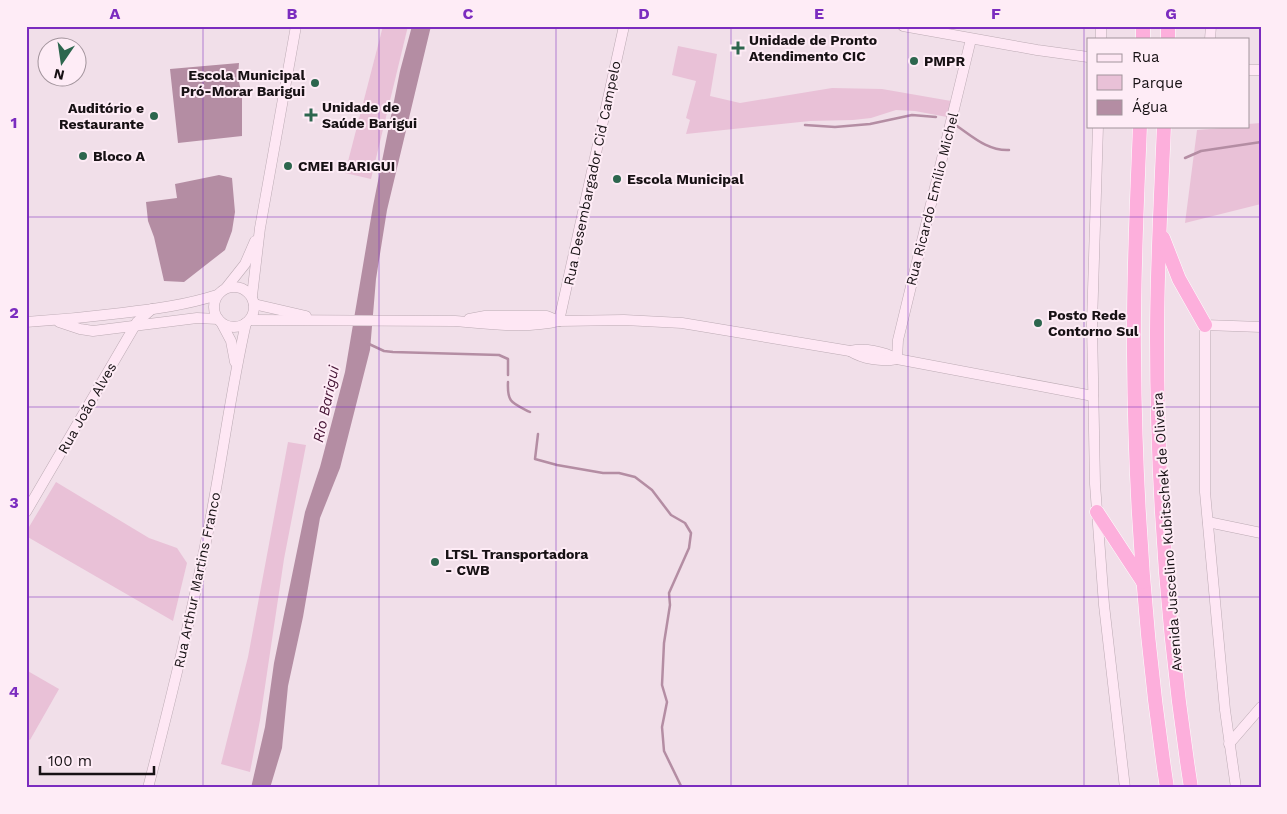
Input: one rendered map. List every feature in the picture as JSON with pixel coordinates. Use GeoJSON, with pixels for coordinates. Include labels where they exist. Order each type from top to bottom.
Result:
{"type":"FeatureCollection","features":[{"type":"Feature","properties":{"kind":"highway"},"geometry":{"type":"LineString","coordinates":[[1140,128],[1134,353],[1136,469],[1143,583],[1154,695],[1167,788]]}},
{"type":"Feature","properties":{"kind":"highway","name":"Avenida Juscelino Kubitschek de Oliveira"},"geometry":{"type":"LineString","coordinates":[[1164,128],[1157,340],[1162,502],[1178,690],[1191,788]]}},
{"type":"Feature","properties":{"kind":"highway"},"geometry":{"type":"LineString","coordinates":[[1160,229],[1174,268],[1205,325]]}},
{"type":"Feature","properties":{"kind":"highway"},"geometry":{"type":"LineString","coordinates":[[1097,512],[1143,583]]}},
{"type":"Feature","properties":{"kind":"street"},"geometry":{"type":"LineString","coordinates":[[248,322],[254,310],[253,300],[260,228],[296,26]]}},
{"type":"Feature","properties":{"kind":"street","name":"Rua Desembargador Cid Campelo"},"geometry":{"type":"LineString","coordinates":[[559,320],[624,26]]}},
{"type":"Feature","properties":{"kind":"street"},"geometry":{"type":"LineString","coordinates":[[903,26],[1087,57]]}},
{"type":"Feature","properties":{"kind":"street","name":"Rua Ricardo Emílio Michel"},"geometry":{"type":"LineString","coordinates":[[896,359],[898,340],[971,38]]}},
{"type":"Feature","properties":{"kind":"street"},"geometry":{"type":"LineString","coordinates":[[1098,128],[1093,290],[1093,396],[1097,512],[1104,605],[1125,788]]}},
{"type":"Feature","properties":{"kind":"street"},"geometry":{"type":"LineString","coordinates":[[26,322],[181,305],[217,295],[226,288],[245,264],[260,228]]}},
{"type":"Feature","properties":{"kind":"street"},"geometry":{"type":"LineString","coordinates":[[226,288],[237,286],[248,292],[253,300],[324,320]]}},
{"type":"Feature","properties":{"kind":"street"},"geometry":{"type":"LineString","coordinates":[[217,295],[214,307],[220,321]]}},
{"type":"Feature","properties":{"kind":"street","name":"Rua João Alves"},"geometry":{"type":"LineString","coordinates":[[26,512],[134,327],[140,318],[152,309]]}},
{"type":"Feature","properties":{"kind":"street"},"geometry":{"type":"LineString","coordinates":[[54,320],[80,329],[93,331],[198,318],[220,321],[234,327],[248,322],[324,320],[455,321],[485,316],[547,316],[559,320],[624,320],[682,323],[850,351],[859,356],[887,361],[896,359],[1093,396]]}},
{"type":"Feature","properties":{"kind":"street","name":"Rua Arthur Martins Franco"},"geometry":{"type":"LineString","coordinates":[[220,321],[232,342],[236,370]]}},
{"type":"Feature","properties":{"kind":"street","name":"Rua Arthur Martins Franco"},"geometry":{"type":"LineString","coordinates":[[148,788],[172,694],[203,557],[236,370],[248,322]]}},
{"type":"Feature","properties":{"kind":"street"},"geometry":{"type":"LineString","coordinates":[[1236,788],[1229,744],[1204,465],[1205,325],[1261,327]]}},
{"type":"Feature","properties":{"kind":"street"},"geometry":{"type":"LineString","coordinates":[[1208,522],[1261,534]]}},
{"type":"Feature","properties":{"kind":"street"},"geometry":{"type":"LineString","coordinates":[[1229,744],[1261,707]]}},
{"type":"Feature","properties":{"kind":"green space"},"geometry":{"type":"Polygon","coordinates":[[[383,26],[408,26],[371,179],[345,173],[383,26]]]}},
{"type":"Feature","properties":{"kind":"green space"},"geometry":{"type":"Polygon","coordinates":[[[678,46],[717,54],[710,96],[740,103],[832,88],[882,89],[951,101],[947,117],[915,111],[896,110],[871,118],[810,121],[686,134],[690,120],[686,118],[696,81],[672,75],[678,46]]]}},
{"type":"Feature","properties":{"kind":"green space"},"geometry":{"type":"Polygon","coordinates":[[[1261,123],[1261,204],[1185,223],[1197,130],[1250,128],[1250,124],[1261,123]]]}},
{"type":"Feature","properties":{"kind":"green space"},"geometry":{"type":"Polygon","coordinates":[[[288,442],[306,445],[284,559],[260,720],[250,772],[221,764],[248,657],[288,442]]]}},
{"type":"Feature","properties":{"kind":"green space"},"geometry":{"type":"Polygon","coordinates":[[[56,482],[149,538],[177,548],[187,563],[173,621],[26,536],[26,532],[56,482]]]}},
{"type":"Feature","properties":{"kind":"green space"},"geometry":{"type":"Polygon","coordinates":[[[26,670],[59,689],[30,740],[26,738],[26,670]]]}},
{"type":"Feature","properties":{"kind":"water"},"geometry":{"type":"Polygon","coordinates":[[[412,26],[431,26],[387,210],[376,279],[370,350],[340,468],[320,518],[303,617],[288,686],[282,748],[270,788],[251,788],[265,727],[274,663],[305,512],[320,467],[345,372],[373,206],[400,71],[412,26]]]}},
{"type":"Feature","properties":{"kind":"water"},"geometry":{"type":"Polygon","coordinates":[[[239,63],[238,77],[242,96],[242,136],[178,143],[170,69],[239,63]]]}},
{"type":"Feature","properties":{"kind":"water"},"geometry":{"type":"Polygon","coordinates":[[[219,175],[232,178],[235,212],[232,231],[225,250],[184,282],[164,281],[154,237],[148,221],[146,202],[177,198],[175,184],[219,175]]]}},
{"type":"Feature","properties":{"kind":"waterway"},"geometry":{"type":"LineString","coordinates":[[805,125],[835,127],[870,124],[912,115],[936,117]]}},
{"type":"Feature","properties":{"kind":"waterway"},"geometry":{"type":"LineString","coordinates":[[957,126],[988,146],[1009,150]]}},
{"type":"Feature","properties":{"kind":"waterway"},"geometry":{"type":"LineString","coordinates":[[1185,158],[1201,151],[1261,142]]}},
{"type":"Feature","properties":{"kind":"waterway"},"geometry":{"type":"LineString","coordinates":[[369,344],[384,351],[393,352],[499,355],[508,359],[508,375]]}},
{"type":"Feature","properties":{"kind":"waterway"},"geometry":{"type":"LineString","coordinates":[[508,382],[508,394],[512,402],[530,412]]}},
{"type":"Feature","properties":{"kind":"waterway"},"geometry":{"type":"LineString","coordinates":[[538,434],[535,459],[557,465],[603,473],[619,473],[635,477],[652,490],[671,515],[685,523],[691,533],[689,548],[669,593],[670,605],[664,643],[662,685],[667,702],[662,727],[664,751],[682,788]]}},
{"type":"Feature","properties":{"kind":"place","name":"Unidade de Pronto Atendimento CIC"},"geometry":{"type":"Point","coordinates":[738,48]}},
{"type":"Feature","properties":{"kind":"place","name":"PMPR"},"geometry":{"type":"Point","coordinates":[914,61]}},
{"type":"Feature","properties":{"kind":"place","name":"Escola Municipal Pró-Morar Barigui"},"geometry":{"type":"Point","coordinates":[315,83]}},
{"type":"Feature","properties":{"kind":"place","name":"Unidade de Saúde Barigui"},"geometry":{"type":"Point","coordinates":[311,115]}},
{"type":"Feature","properties":{"kind":"place","name":"Auditório e Restaurante"},"geometry":{"type":"Point","coordinates":[154,116]}},
{"type":"Feature","properties":{"kind":"place","name":"Bloco A"},"geometry":{"type":"Point","coordinates":[83,156]}},
{"type":"Feature","properties":{"kind":"place","name":"CMEI BARIGUI"},"geometry":{"type":"Point","coordinates":[288,166]}},
{"type":"Feature","properties":{"kind":"place","name":"Escola Municipal"},"geometry":{"type":"Point","coordinates":[617,179]}},
{"type":"Feature","properties":{"kind":"place","name":"Posto Rede Contorno Sul"},"geometry":{"type":"Point","coordinates":[1038,323]}},
{"type":"Feature","properties":{"kind":"place","name":"LTSL Transportadora - CWB"},"geometry":{"type":"Point","coordinates":[435,562]}},
{"type":"Feature","properties":{"kind":"water label","name":"Rio Barigui"},"geometry":{"type":"Point","coordinates":[326,404]}}]}
